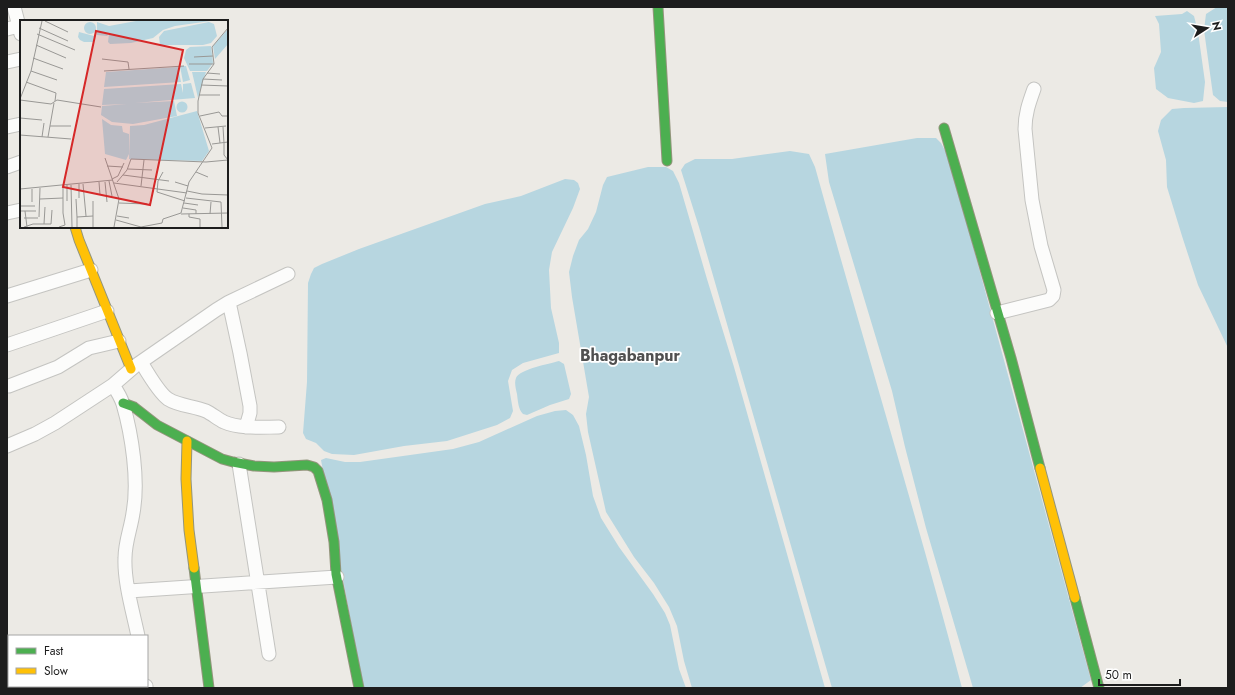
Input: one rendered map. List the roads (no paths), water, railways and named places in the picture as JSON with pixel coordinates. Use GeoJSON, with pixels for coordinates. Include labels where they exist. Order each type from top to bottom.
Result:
{"type":"FeatureCollection","features":[{"type":"Feature","properties":{"kind":"street"},"geometry":{"type":"LineString","coordinates":[[14,7],[16,30]]}},
{"type":"Feature","properties":{"kind":"street"},"geometry":{"type":"LineString","coordinates":[[658,7],[667,161]]}},
{"type":"Feature","properties":{"kind":"street"},"geometry":{"type":"LineString","coordinates":[[7,62],[20,59]]}},
{"type":"Feature","properties":{"kind":"street"},"geometry":{"type":"LineString","coordinates":[[997,313],[1049,300],[1053,296],[1054,290],[1041,246],[1032,200],[1025,119],[1034,89]]}},
{"type":"Feature","properties":{"kind":"street"},"geometry":{"type":"LineString","coordinates":[[7,128],[20,124]]}},
{"type":"Feature","properties":{"kind":"street"},"geometry":{"type":"LineString","coordinates":[[944,128],[1011,358],[1099,688]]}},
{"type":"Feature","properties":{"kind":"street"},"geometry":{"type":"LineString","coordinates":[[7,167],[20,162]]}},
{"type":"Feature","properties":{"kind":"street"},"geometry":{"type":"LineString","coordinates":[[7,213],[20,210]]}},
{"type":"Feature","properties":{"kind":"street"},"geometry":{"type":"LineString","coordinates":[[75,228],[119,341],[136,366],[167,398],[173,402],[206,411],[224,422],[246,427],[279,427]]}},
{"type":"Feature","properties":{"kind":"street"},"geometry":{"type":"LineString","coordinates":[[7,296],[91,270]]}},
{"type":"Feature","properties":{"kind":"street"},"geometry":{"type":"LineString","coordinates":[[7,446],[35,434],[55,423],[113,385],[136,366],[229,302],[288,274]]}},
{"type":"Feature","properties":{"kind":"street"},"geometry":{"type":"LineString","coordinates":[[229,302],[250,406],[250,413],[246,427]]}},
{"type":"Feature","properties":{"kind":"street"},"geometry":{"type":"LineString","coordinates":[[7,345],[107,310]]}},
{"type":"Feature","properties":{"kind":"street"},"geometry":{"type":"LineString","coordinates":[[9,386],[58,367],[89,348],[119,341]]}},
{"type":"Feature","properties":{"kind":"street"},"geometry":{"type":"LineString","coordinates":[[113,385],[123,403],[130,435],[134,468],[135,499],[133,515],[127,536],[125,558],[129,591],[138,635]]}},
{"type":"Feature","properties":{"kind":"street"},"geometry":{"type":"LineString","coordinates":[[123,403],[134,407],[157,425],[222,459],[239,464],[264,468],[307,465],[314,467],[318,471],[327,500],[334,542],[336,577],[359,688]]}},
{"type":"Feature","properties":{"kind":"street"},"geometry":{"type":"LineString","coordinates":[[187,441],[186,479],[188,530],[209,688]]}},
{"type":"Feature","properties":{"kind":"street"},"geometry":{"type":"LineString","coordinates":[[239,464],[269,654]]}},
{"type":"Feature","properties":{"kind":"street"},"geometry":{"type":"LineString","coordinates":[[129,591],[336,577]]}},
{"type":"Feature","properties":{"kind":"water"},"geometry":{"type":"Polygon","coordinates":[[[1217,7],[1228,7],[1228,102],[1220,101],[1213,95],[1204,30],[1206,14],[1217,7]]]}},
{"type":"Feature","properties":{"kind":"water"},"geometry":{"type":"Polygon","coordinates":[[[1187,11],[1194,16],[1198,32],[1205,82],[1203,101],[1194,103],[1168,98],[1156,89],[1154,68],[1161,52],[1159,24],[1155,16],[1182,14],[1187,11]]]}},
{"type":"Feature","properties":{"kind":"water"},"geometry":{"type":"Polygon","coordinates":[[[1228,107],[1228,348],[1198,285],[1182,236],[1167,187],[1166,160],[1158,131],[1161,120],[1172,109],[1228,107]]]}},
{"type":"Feature","properties":{"kind":"water"},"geometry":{"type":"Polygon","coordinates":[[[917,138],[936,138],[941,143],[949,158],[1091,680],[1080,688],[973,688],[926,528],[892,391],[829,182],[825,154],[917,138]]]}},
{"type":"Feature","properties":{"kind":"water"},"geometry":{"type":"Polygon","coordinates":[[[790,151],[809,154],[815,167],[962,688],[832,688],[699,227],[681,170],[685,164],[695,159],[732,159],[790,151]]]}},
{"type":"Feature","properties":{"kind":"water"},"geometry":{"type":"Polygon","coordinates":[[[648,167],[666,167],[673,171],[679,183],[734,367],[825,688],[692,688],[684,661],[677,626],[669,607],[654,583],[634,557],[606,512],[588,432],[586,414],[589,397],[569,272],[579,240],[588,229],[596,212],[603,185],[607,177],[648,167]]]}},
{"type":"Feature","properties":{"kind":"water"},"geometry":{"type":"Polygon","coordinates":[[[565,179],[574,180],[578,183],[580,189],[573,208],[552,252],[549,270],[551,308],[559,343],[559,353],[523,363],[512,370],[508,381],[513,411],[510,418],[497,425],[447,441],[404,446],[354,455],[332,454],[324,451],[316,443],[306,439],[303,433],[307,382],[308,283],[314,268],[359,249],[485,204],[521,196],[565,179]]]}},
{"type":"Feature","properties":{"kind":"water"},"geometry":{"type":"Polygon","coordinates":[[[559,361],[564,364],[571,394],[569,399],[527,415],[523,414],[518,405],[515,384],[516,378],[529,369],[559,361]]]}},
{"type":"Feature","properties":{"kind":"water"},"geometry":{"type":"Polygon","coordinates":[[[566,410],[573,415],[579,426],[593,496],[601,518],[619,547],[665,613],[670,625],[679,669],[686,688],[363,688],[321,460],[326,458],[345,462],[360,462],[453,449],[479,442],[537,416],[555,411],[566,410]]]}},
{"type":"Feature","properties":{"kind":"district","name":"Bhagabanpur"},"geometry":{"type":"Point","coordinates":[630,355]}}]}
